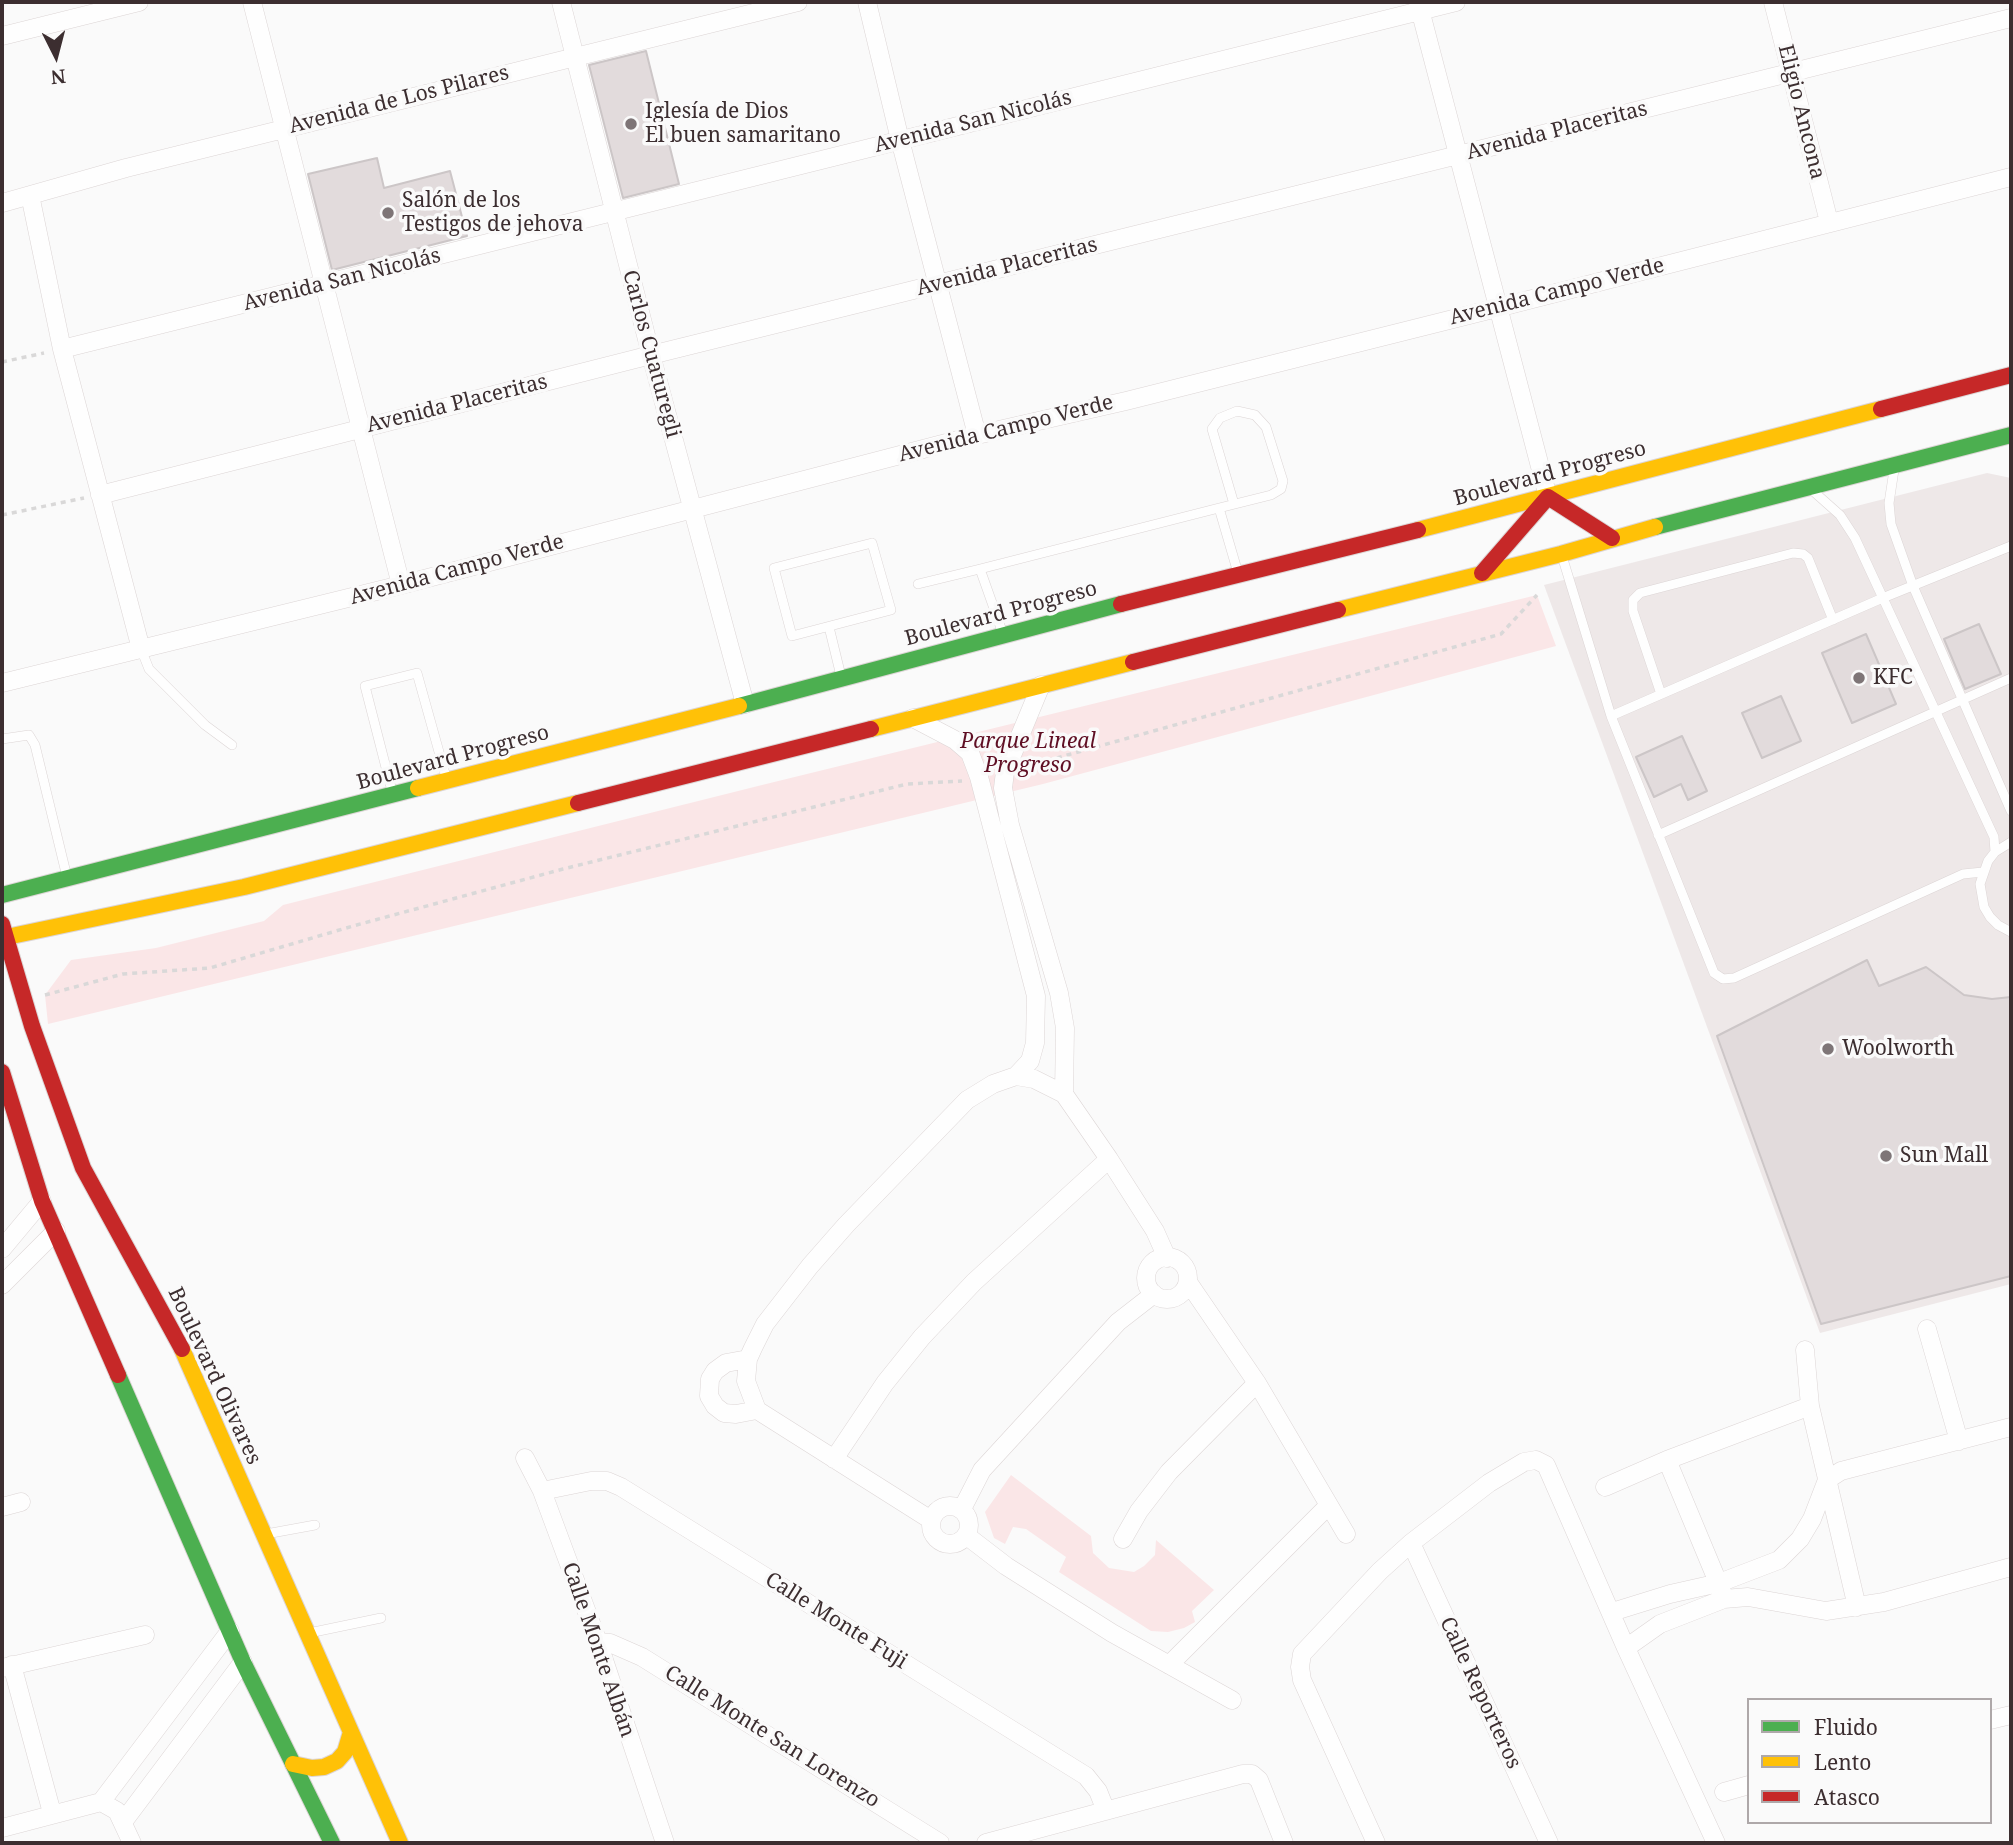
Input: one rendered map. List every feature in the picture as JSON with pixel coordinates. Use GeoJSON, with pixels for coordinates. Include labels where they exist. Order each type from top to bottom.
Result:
{"type":"FeatureCollection","features":[{"type":"Feature","properties":{"kind":"main road","name":"Boulevard Progreso"},"geometry":{"type":"LineString","coordinates":[[2,895],[394,796],[1003,634],[1548,497],[2011,375]]}},
{"type":"Feature","properties":{"kind":"main road"},"geometry":{"type":"LineString","coordinates":[[3,933],[244,887],[1562,554],[1612,538],[2011,435]]}},
{"type":"Feature","properties":{"kind":"main road"},"geometry":{"type":"LineString","coordinates":[[1482,573],[1548,497],[1612,538]]}},
{"type":"Feature","properties":{"kind":"main road","name":"Boulevard Olivares"},"geometry":{"type":"LineString","coordinates":[[3,933],[32,1026],[83,1168],[176,1336],[400,1843]]}},
{"type":"Feature","properties":{"kind":"main road"},"geometry":{"type":"LineString","coordinates":[[2,1072],[42,1201],[243,1662],[332,1843]]}},
{"type":"Feature","properties":{"kind":"main road"},"geometry":{"type":"LineString","coordinates":[[293,1764],[312,1768],[324,1767],[337,1761],[345,1752],[351,1732]]}},
{"type":"Feature","properties":{"kind":"street"},"geometry":{"type":"LineString","coordinates":[[2,36],[139,2]]}},
{"type":"Feature","properties":{"kind":"street"},"geometry":{"type":"LineString","coordinates":[[252,2],[401,585]]}},
{"type":"Feature","properties":{"kind":"street","name":"Carlos Cuaturegli"},"geometry":{"type":"LineString","coordinates":[[561,2],[650,355],[744,704]]}},
{"type":"Feature","properties":{"kind":"street","name":"Avenida de Los Pilares"},"geometry":{"type":"LineString","coordinates":[[2,203],[284,129],[798,2]]}},
{"type":"Feature","properties":{"kind":"street"},"geometry":{"type":"LineString","coordinates":[[867,2],[900,141],[977,435]]}},
{"type":"Feature","properties":{"kind":"street","name":"Avenida San Nicolás"},"geometry":{"type":"LineString","coordinates":[[62,349],[900,141],[1419,6],[1456,2]]}},
{"type":"Feature","properties":{"kind":"street","name":"Eligio Ancona"},"geometry":{"type":"LineString","coordinates":[[1773,2],[1829,222]]}},
{"type":"Feature","properties":{"kind":"street"},"geometry":{"type":"LineString","coordinates":[[1419,6],[1548,497]]}},
{"type":"Feature","properties":{"kind":"street","name":"Avenida Placeritas"},"geometry":{"type":"LineString","coordinates":[[100,495],[650,355],[2011,18]]}},
{"type":"Feature","properties":{"kind":"street","name":"Avenida Campo Verde"},"geometry":{"type":"LineString","coordinates":[[2,682],[401,585],[977,435],[1126,401],[2011,177]]}},
{"type":"Feature","properties":{"kind":"street"},"geometry":{"type":"LineString","coordinates":[[30,195],[62,349],[141,649]]}},
{"type":"Feature","properties":{"kind":"street"},"geometry":{"type":"LineString","coordinates":[[932,1520],[757,1410],[746,1381],[748,1359],[765,1324],[810,1266],[855,1216],[967,1100],[993,1084],[1016,1076],[1030,1061],[1035,1043],[1036,996],[1004,833],[1004,780],[1041,685]]}},
{"type":"Feature","properties":{"kind":"street"},"geometry":{"type":"LineString","coordinates":[[913,718],[955,740],[970,753],[981,785],[1004,833],[1059,993],[1065,1028],[1064,1094]]}},
{"type":"Feature","properties":{"kind":"street"},"geometry":{"type":"LineString","coordinates":[[1036,996],[1059,993]]}},
{"type":"Feature","properties":{"kind":"street"},"geometry":{"type":"LineString","coordinates":[[1016,1076],[1034,1079],[1064,1094],[1156,1231],[1167,1258]]}},
{"type":"Feature","properties":{"kind":"street"},"geometry":{"type":"LineString","coordinates":[[834,1459],[885,1383],[922,1337],[974,1282],[1109,1159]]}},
{"type":"Feature","properties":{"kind":"street"},"geometry":{"type":"LineString","coordinates":[[2,1249],[42,1201]]}},
{"type":"Feature","properties":{"kind":"street"},"geometry":{"type":"LineString","coordinates":[[2,1285],[56,1231]]}},
{"type":"Feature","properties":{"kind":"street"},"geometry":{"type":"LineString","coordinates":[[1188,1282],[1181,1294],[1174,1298],[1160,1298],[1154,1294],[1147,1282],[1149,1268],[1160,1259],[1167,1258],[1174,1259],[1185,1268],[1188,1282],[1257,1384],[1346,1534]]}},
{"type":"Feature","properties":{"kind":"street"},"geometry":{"type":"LineString","coordinates":[[961,1509],[982,1470],[1118,1322],[1154,1294]]}},
{"type":"Feature","properties":{"kind":"street"},"geometry":{"type":"LineString","coordinates":[[1927,1329],[1959,1441]]}},
{"type":"Feature","properties":{"kind":"street"},"geometry":{"type":"LineString","coordinates":[[1805,1350],[1810,1406],[1857,1607]]}},
{"type":"Feature","properties":{"kind":"street"},"geometry":{"type":"LineString","coordinates":[[748,1359],[726,1363],[715,1371],[709,1379],[709,1396],[715,1406],[724,1413],[757,1410]]}},
{"type":"Feature","properties":{"kind":"street"},"geometry":{"type":"LineString","coordinates":[[1123,1539],[1139,1511],[1169,1472],[1257,1384]]}},
{"type":"Feature","properties":{"kind":"street"},"geometry":{"type":"LineString","coordinates":[[1605,1487],[1667,1460],[1810,1406]]}},
{"type":"Feature","properties":{"kind":"street"},"geometry":{"type":"LineString","coordinates":[[1626,1648],[1660,1624],[1779,1560],[1800,1539],[1812,1519],[1828,1480],[1841,1471],[2011,1427]]}},
{"type":"Feature","properties":{"kind":"street","name":"Calle Monte Albán"},"geometry":{"type":"LineString","coordinates":[[525,1458],[542,1491],[598,1642],[665,1843]]}},
{"type":"Feature","properties":{"kind":"street"},"geometry":{"type":"LineString","coordinates":[[1376,1843],[1302,1680],[1302,1654],[1411,1543],[1489,1483],[1524,1462],[1536,1460],[1546,1465],[1716,1843]]}},
{"type":"Feature","properties":{"kind":"street"},"geometry":{"type":"LineString","coordinates":[[1667,1460],[1721,1591]]}},
{"type":"Feature","properties":{"kind":"street","name":"Calle Monte Fuji"},"geometry":{"type":"LineString","coordinates":[[542,1491],[591,1481],[607,1481],[621,1487],[1086,1776],[1098,1791],[1105,1811]]}},
{"type":"Feature","properties":{"kind":"street"},"geometry":{"type":"LineString","coordinates":[[2,1507],[21,1503]]}},
{"type":"Feature","properties":{"kind":"street"},"geometry":{"type":"LineString","coordinates":[[1169,1665],[1328,1506]]}},
{"type":"Feature","properties":{"kind":"street"},"geometry":{"type":"LineString","coordinates":[[944,1507],[961,1509],[969,1519],[967,1536],[951,1545],[939,1542],[932,1532],[932,1520],[938,1510],[944,1507]]}},
{"type":"Feature","properties":{"kind":"street"},"geometry":{"type":"LineString","coordinates":[[967,1536],[1006,1566],[1090,1620],[1232,1700]]}},
{"type":"Feature","properties":{"kind":"street","name":"Calle Reporteros"},"geometry":{"type":"LineString","coordinates":[[1411,1543],[1549,1843]]}},
{"type":"Feature","properties":{"kind":"street"},"geometry":{"type":"LineString","coordinates":[[1612,1612],[1651,1600],[1721,1591],[1826,1611],[1857,1607],[2011,1567]]}},
{"type":"Feature","properties":{"kind":"street"},"geometry":{"type":"LineString","coordinates":[[1651,1600],[1660,1624]]}},
{"type":"Feature","properties":{"kind":"street"},"geometry":{"type":"LineString","coordinates":[[2,1828],[52,1813],[107,1804],[230,1631]]}},
{"type":"Feature","properties":{"kind":"street"},"geometry":{"type":"LineString","coordinates":[[52,1813],[7,1666],[145,1635]]}},
{"type":"Feature","properties":{"kind":"street","name":"Calle Monte San Lorenzo"},"geometry":{"type":"LineString","coordinates":[[598,1642],[610,1643],[642,1657],[940,1843]]}},
{"type":"Feature","properties":{"kind":"street"},"geometry":{"type":"LineString","coordinates":[[123,1822],[243,1662]]}},
{"type":"Feature","properties":{"kind":"street"},"geometry":{"type":"LineString","coordinates":[[1992,1720],[2011,1715]]}},
{"type":"Feature","properties":{"kind":"street"},"geometry":{"type":"LineString","coordinates":[[986,1843],[1243,1774],[1252,1774],[1259,1780],[1284,1843]]}},
{"type":"Feature","properties":{"kind":"street"},"geometry":{"type":"LineString","coordinates":[[1724,1792],[1747,1786]]}},
{"type":"Feature","properties":{"kind":"street"},"geometry":{"type":"LineString","coordinates":[[107,1804],[123,1822],[132,1843]]}},
{"type":"Feature","properties":{"kind":"lane"},"geometry":{"type":"LineString","coordinates":[[918,584],[1271,495],[1281,488],[1283,481],[1266,427],[1255,415],[1237,411],[1220,418],[1212,429],[1234,504]]}},
{"type":"Feature","properties":{"kind":"lane"},"geometry":{"type":"LineString","coordinates":[[1895,465],[1889,503],[1891,524],[1913,586],[2011,811]]}},
{"type":"Feature","properties":{"kind":"lane"},"geometry":{"type":"LineString","coordinates":[[1809,487],[1840,515],[1855,538],[1885,597],[1994,837],[1995,852]]}},
{"type":"Feature","properties":{"kind":"lane"},"geometry":{"type":"LineString","coordinates":[[1219,508],[1238,575]]}},
{"type":"Feature","properties":{"kind":"lane"},"geometry":{"type":"LineString","coordinates":[[873,543],[891,610],[829,626],[792,636],[774,568],[873,543]]}},
{"type":"Feature","properties":{"kind":"lane"},"geometry":{"type":"LineString","coordinates":[[1611,716],[1885,597],[2011,546]]}},
{"type":"Feature","properties":{"kind":"lane"},"geometry":{"type":"LineString","coordinates":[[1661,694],[1633,611],[1633,600],[1640,593],[1793,553],[1803,554],[1808,558],[1833,620]]}},
{"type":"Feature","properties":{"kind":"lane"},"geometry":{"type":"LineString","coordinates":[[1562,554],[1611,716],[1714,973],[1723,979],[1734,978],[1963,874],[1983,872]]}},
{"type":"Feature","properties":{"kind":"lane"},"geometry":{"type":"LineString","coordinates":[[980,569],[1003,634]]}},
{"type":"Feature","properties":{"kind":"lane"},"geometry":{"type":"LineString","coordinates":[[829,626],[842,677]]}},
{"type":"Feature","properties":{"kind":"lane"},"geometry":{"type":"LineString","coordinates":[[141,649],[149,669],[205,725],[232,745]]}},
{"type":"Feature","properties":{"kind":"lane"},"geometry":{"type":"LineString","coordinates":[[394,796],[365,686],[416,673],[447,782]]}},
{"type":"Feature","properties":{"kind":"lane"},"geometry":{"type":"LineString","coordinates":[[1658,835],[2011,678]]}},
{"type":"Feature","properties":{"kind":"lane"},"geometry":{"type":"LineString","coordinates":[[2,739],[29,735],[35,745],[67,878]]}},
{"type":"Feature","properties":{"kind":"lane"},"geometry":{"type":"LineString","coordinates":[[2011,842],[1995,852],[1983,872],[1980,884],[1984,907],[1998,925],[2011,932]]}},
{"type":"Feature","properties":{"kind":"lane"},"geometry":{"type":"LineString","coordinates":[[264,1534],[315,1525]]}},
{"type":"Feature","properties":{"kind":"lane"},"geometry":{"type":"LineString","coordinates":[[308,1634],[381,1618]]}},
{"type":"Feature","properties":{"kind":"path"},"geometry":{"type":"LineString","coordinates":[[2,362],[62,349]]}},
{"type":"Feature","properties":{"kind":"path"},"geometry":{"type":"LineString","coordinates":[[2,515],[100,495]]}},
{"type":"Feature","properties":{"kind":"path"},"geometry":{"type":"LineString","coordinates":[[1004,780],[1501,634],[1537,596]]}},
{"type":"Feature","properties":{"kind":"path"},"geometry":{"type":"LineString","coordinates":[[45,995],[123,974],[210,968],[563,869],[906,784],[981,785]]}},
{"type":"Feature","properties":{"kind":"shaded area"},"geometry":{"type":"Polygon","coordinates":[[[1987,473],[2011,478],[2011,1284],[1820,1333],[1544,585],[1987,473]]]}},
{"type":"Feature","properties":{"kind":"green space","name":"Parque Lineal Progreso"},"geometry":{"type":"Polygon","coordinates":[[[1537,595],[1556,646],[1043,784],[48,1024],[45,995],[71,960],[156,948],[264,921],[283,905],[1537,595]]]}},
{"type":"Feature","properties":{"kind":"green space"},"geometry":{"type":"Polygon","coordinates":[[[1011,1475],[1091,1536],[1093,1553],[1109,1568],[1134,1572],[1155,1555],[1156,1540],[1214,1590],[1192,1611],[1195,1622],[1168,1632],[1151,1631],[1059,1572],[1066,1557],[1026,1529],[1013,1527],[1005,1544],[994,1538],[985,1512],[1011,1475]]]}},
{"type":"Feature","properties":{"kind":"building","name":"Iglesía de Dios El buen samaritano"},"geometry":{"type":"Polygon","coordinates":[[[646,51],[679,184],[623,198],[589,65],[646,51]]]}},
{"type":"Feature","properties":{"kind":"building","name":"Salón de los Testigos de jehova"},"geometry":{"type":"Polygon","coordinates":[[[377,158],[384,188],[450,171],[467,236],[332,270],[308,174],[377,158]]]}},
{"type":"Feature","properties":{"kind":"building"},"geometry":{"type":"Polygon","coordinates":[[[1979,624],[2001,674],[1965,689],[1944,639],[1979,624]]]}},
{"type":"Feature","properties":{"kind":"building","name":"KFC"},"geometry":{"type":"Polygon","coordinates":[[[1866,634],[1896,704],[1852,723],[1822,653],[1866,634]]]}},
{"type":"Feature","properties":{"kind":"building"},"geometry":{"type":"Polygon","coordinates":[[[1781,696],[1801,741],[1762,758],[1742,713],[1781,696]]]}},
{"type":"Feature","properties":{"kind":"building"},"geometry":{"type":"Polygon","coordinates":[[[1682,736],[1707,791],[1688,800],[1681,784],[1654,797],[1636,757],[1682,736]]]}},
{"type":"Feature","properties":{"kind":"building","name":"Sun Mall"},"geometry":{"type":"Polygon","coordinates":[[[1867,960],[1879,986],[1926,967],[1964,995],[1992,999],[2011,997],[2011,1276],[1821,1324],[1717,1036],[1867,960]]]}},
{"type":"Feature","properties":{"kind":"traffic: fast"},"geometry":{"type":"LineString","coordinates":[[1655,527],[2011,435]]}},
{"type":"Feature","properties":{"kind":"traffic: fast"},"geometry":{"type":"LineString","coordinates":[[739,706],[1121,604]]}},
{"type":"Feature","properties":{"kind":"traffic: fast"},"geometry":{"type":"LineString","coordinates":[[2,895],[418,788]]}},
{"type":"Feature","properties":{"kind":"traffic: fast"},"geometry":{"type":"LineString","coordinates":[[118,1375],[243,1662],[332,1843]]}},
{"type":"Feature","properties":{"kind":"traffic: slow"},"geometry":{"type":"LineString","coordinates":[[1418,530],[1881,409]]}},
{"type":"Feature","properties":{"kind":"traffic: slow"},"geometry":{"type":"LineString","coordinates":[[1338,610],[1561,554],[1655,527]]}},
{"type":"Feature","properties":{"kind":"traffic: slow"},"geometry":{"type":"LineString","coordinates":[[871,729],[1133,662]]}},
{"type":"Feature","properties":{"kind":"traffic: slow"},"geometry":{"type":"LineString","coordinates":[[418,788],[739,706]]}},
{"type":"Feature","properties":{"kind":"traffic: slow"},"geometry":{"type":"LineString","coordinates":[[2,938],[244,887],[578,803]]}},
{"type":"Feature","properties":{"kind":"traffic: slow"},"geometry":{"type":"LineString","coordinates":[[182,1349],[400,1843]]}},
{"type":"Feature","properties":{"kind":"traffic: slow"},"geometry":{"type":"LineString","coordinates":[[293,1764],[312,1768],[324,1767],[337,1761],[345,1752],[351,1732]]}},
{"type":"Feature","properties":{"kind":"traffic: jam"},"geometry":{"type":"LineString","coordinates":[[1881,409],[2011,375]]}},
{"type":"Feature","properties":{"kind":"traffic: jam"},"geometry":{"type":"LineString","coordinates":[[1482,573],[1548,497],[1612,538]]}},
{"type":"Feature","properties":{"kind":"traffic: jam"},"geometry":{"type":"LineString","coordinates":[[1121,604],[1418,530]]}},
{"type":"Feature","properties":{"kind":"traffic: jam"},"geometry":{"type":"LineString","coordinates":[[1133,662],[1338,610]]}},
{"type":"Feature","properties":{"kind":"traffic: jam"},"geometry":{"type":"LineString","coordinates":[[578,803],[871,729]]}},
{"type":"Feature","properties":{"kind":"traffic: jam"},"geometry":{"type":"LineString","coordinates":[[2,924],[32,1026],[83,1168],[182,1349]]}},
{"type":"Feature","properties":{"kind":"traffic: jam"},"geometry":{"type":"LineString","coordinates":[[2,1072],[42,1201],[118,1375]]}},
{"type":"Feature","properties":{"kind":"place","name":"Iglesía de Dios El buen samaritano"},"geometry":{"type":"Point","coordinates":[631,124]}},
{"type":"Feature","properties":{"kind":"place","name":"Salón de los Testigos de jehova"},"geometry":{"type":"Point","coordinates":[388,213]}},
{"type":"Feature","properties":{"kind":"place","name":"KFC"},"geometry":{"type":"Point","coordinates":[1859,678]}},
{"type":"Feature","properties":{"kind":"place","name":"Woolworth"},"geometry":{"type":"Point","coordinates":[1828,1049]}},
{"type":"Feature","properties":{"kind":"place","name":"Sun Mall"},"geometry":{"type":"Point","coordinates":[1886,1156]}}]}
